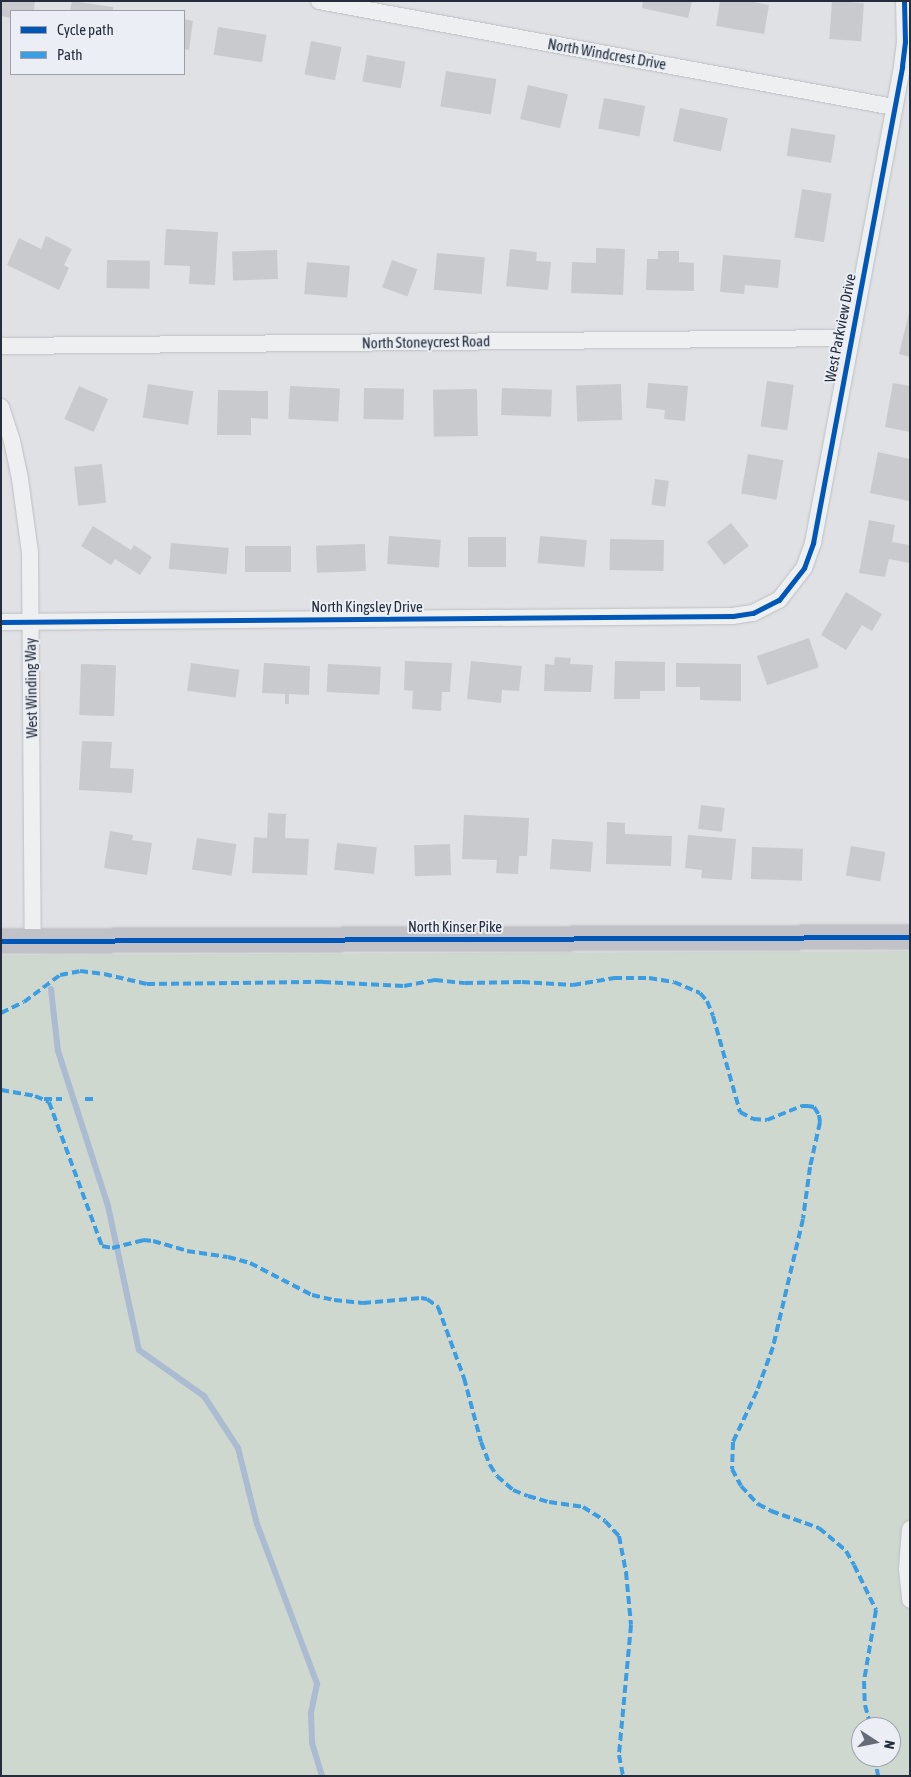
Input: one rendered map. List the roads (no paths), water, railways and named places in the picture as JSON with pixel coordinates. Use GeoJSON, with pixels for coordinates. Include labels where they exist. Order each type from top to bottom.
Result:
{"type":"FeatureCollection","features":[{"type":"Feature","properties":{"kind":"street","name":"North Windcrest Drive"},"geometry":{"type":"LineString","coordinates":[[319,1],[894,107]]}},
{"type":"Feature","properties":{"kind":"street","name":"West Parkview Drive"},"geometry":{"type":"LineString","coordinates":[[733,616],[753,613],[779,600],[804,568],[813,543],[905,42],[904,1]]}},
{"type":"Feature","properties":{"kind":"street","name":"North Stoneycrest Road"},"geometry":{"type":"LineString","coordinates":[[1,346],[851,338]]}},
{"type":"Feature","properties":{"kind":"street","name":"West Winding Way"},"geometry":{"type":"LineString","coordinates":[[1,407],[12,441],[27,523],[30,553],[33,941]]}},
{"type":"Feature","properties":{"kind":"street","name":"North Kingsley Drive"},"geometry":{"type":"LineString","coordinates":[[1,622],[733,616]]}},
{"type":"Feature","properties":{"kind":"street","name":"North Kinser Pike"},"geometry":{"type":"LineString","coordinates":[[1,941],[910,936]]}},
{"type":"Feature","properties":{"kind":"street"},"geometry":{"type":"LineString","coordinates":[[910,1530],[907,1569],[910,1600]]}},
{"type":"Feature","properties":{"kind":"waterway"},"geometry":{"type":"LineString","coordinates":[[51,989],[58,1051],[108,1206],[139,1350],[204,1396],[238,1448],[257,1524],[317,1684],[311,1713],[312,1743],[322,1776]]}}]}
